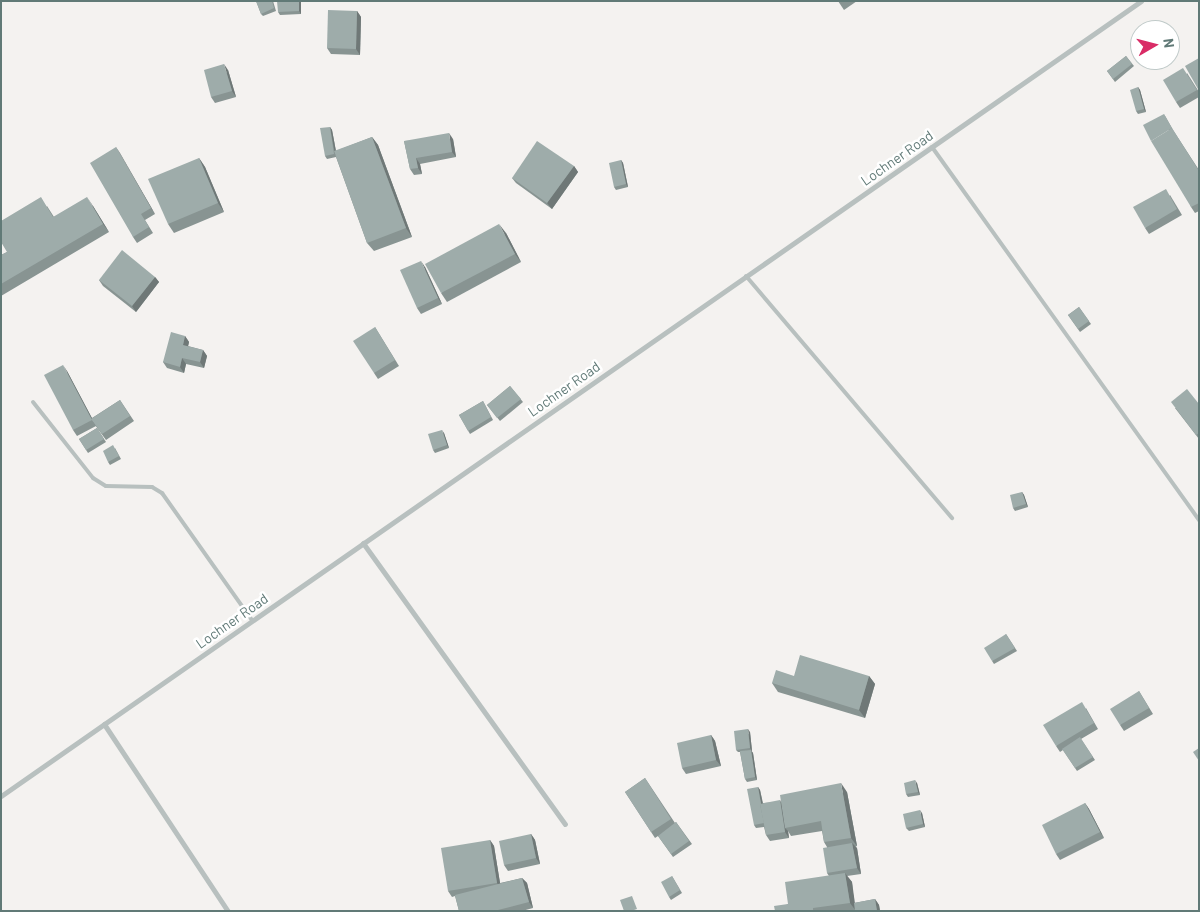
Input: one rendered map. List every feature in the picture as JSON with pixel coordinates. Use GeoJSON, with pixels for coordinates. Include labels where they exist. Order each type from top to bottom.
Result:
{"type":"FeatureCollection","features":[{"type":"Feature","properties":{"kind":"street","name":"Lochner Road"},"geometry":{"type":"LineString","coordinates":[[1,796],[1141,1]]}},
{"type":"Feature","properties":{"kind":"street"},"geometry":{"type":"LineString","coordinates":[[363,543],[565,824]]}},
{"type":"Feature","properties":{"kind":"street"},"geometry":{"type":"LineString","coordinates":[[104,724],[228,911]]}},
{"type":"Feature","properties":{"kind":"lane"},"geometry":{"type":"LineString","coordinates":[[932,147],[1199,520]]}},
{"type":"Feature","properties":{"kind":"lane"},"geometry":{"type":"LineString","coordinates":[[746,276],[952,518]]}},
{"type":"Feature","properties":{"kind":"lane"},"geometry":{"type":"LineString","coordinates":[[33,402],[93,478],[106,486],[152,487],[162,493],[252,620]]}},
{"type":"Feature","properties":{"kind":"building"},"geometry":{"type":"Polygon","coordinates":[[[256,1],[272,1],[274,8],[261,14],[256,1]]]}},
{"type":"Feature","properties":{"kind":"building"},"geometry":{"type":"Polygon","coordinates":[[[277,1],[299,1],[299,11],[278,12],[277,1]]]}},
{"type":"Feature","properties":{"kind":"building"},"geometry":{"type":"Polygon","coordinates":[[[328,10],[357,11],[356,49],[327,48],[328,10]]]}},
{"type":"Feature","properties":{"kind":"building"},"geometry":{"type":"Polygon","coordinates":[[[1126,56],[1130,61],[1130,66],[1113,79],[1107,71],[1126,56]]]}},
{"type":"Feature","properties":{"kind":"building"},"geometry":{"type":"Polygon","coordinates":[[[1199,58],[1199,89],[1198,89],[1185,66],[1199,58]]]}},
{"type":"Feature","properties":{"kind":"building"},"geometry":{"type":"Polygon","coordinates":[[[224,64],[232,91],[211,97],[204,70],[224,64]]]}},
{"type":"Feature","properties":{"kind":"building"},"geometry":{"type":"Polygon","coordinates":[[[1183,68],[1197,90],[1176,102],[1163,80],[1183,68]]]}},
{"type":"Feature","properties":{"kind":"building"},"geometry":{"type":"Polygon","coordinates":[[[1138,87],[1144,109],[1136,111],[1130,90],[1138,87]]]}},
{"type":"Feature","properties":{"kind":"building"},"geometry":{"type":"Polygon","coordinates":[[[1164,114],[1172,128],[1151,141],[1143,125],[1164,114]]]}},
{"type":"Feature","properties":{"kind":"building"},"geometry":{"type":"Polygon","coordinates":[[[330,127],[334,154],[325,156],[320,128],[330,127]]]}},
{"type":"Feature","properties":{"kind":"building"},"geometry":{"type":"Polygon","coordinates":[[[1172,128],[1199,171],[1199,203],[1191,207],[1151,141],[1172,128]]]}},
{"type":"Feature","properties":{"kind":"building"},"geometry":{"type":"Polygon","coordinates":[[[449,133],[452,152],[416,158],[418,168],[410,169],[404,141],[449,133]]]}},
{"type":"Feature","properties":{"kind":"building"},"geometry":{"type":"Polygon","coordinates":[[[372,137],[406,228],[367,243],[334,151],[372,137]]]}},
{"type":"Feature","properties":{"kind":"building"},"geometry":{"type":"Polygon","coordinates":[[[537,141],[574,166],[547,203],[512,178],[537,141]]]}},
{"type":"Feature","properties":{"kind":"building"},"geometry":{"type":"Polygon","coordinates":[[[116,147],[151,208],[141,214],[149,227],[133,237],[90,163],[116,147]]]}},
{"type":"Feature","properties":{"kind":"building"},"geometry":{"type":"Polygon","coordinates":[[[199,158],[218,203],[168,224],[148,179],[199,158]]]}},
{"type":"Feature","properties":{"kind":"building"},"geometry":{"type":"Polygon","coordinates":[[[621,160],[626,184],[614,187],[609,163],[621,160]]]}},
{"type":"Feature","properties":{"kind":"building"},"geometry":{"type":"Polygon","coordinates":[[[1166,189],[1177,209],[1145,228],[1133,207],[1166,189]]]}},
{"type":"Feature","properties":{"kind":"building"},"geometry":{"type":"Polygon","coordinates":[[[41,197],[53,217],[87,197],[103,224],[1,284],[1,255],[7,252],[1,242],[1,221],[41,197]]]}},
{"type":"Feature","properties":{"kind":"building"},"geometry":{"type":"Polygon","coordinates":[[[499,224],[515,254],[441,293],[425,264],[499,224]]]}},
{"type":"Feature","properties":{"kind":"building"},"geometry":{"type":"Polygon","coordinates":[[[122,250],[155,277],[132,306],[99,280],[122,250]]]}},
{"type":"Feature","properties":{"kind":"building"},"geometry":{"type":"Polygon","coordinates":[[[421,261],[438,298],[417,308],[400,270],[421,261]]]}},
{"type":"Feature","properties":{"kind":"building"},"geometry":{"type":"Polygon","coordinates":[[[1079,307],[1089,321],[1078,329],[1068,315],[1079,307]]]}},
{"type":"Feature","properties":{"kind":"building"},"geometry":{"type":"Polygon","coordinates":[[[375,327],[395,360],[374,373],[353,341],[375,327]]]}},
{"type":"Feature","properties":{"kind":"building"},"geometry":{"type":"Polygon","coordinates":[[[171,332],[185,336],[183,345],[203,350],[200,362],[182,358],[180,367],[163,362],[171,332]]]}},
{"type":"Feature","properties":{"kind":"building"},"geometry":{"type":"Polygon","coordinates":[[[63,365],[92,420],[73,430],[44,375],[63,365]]]}},
{"type":"Feature","properties":{"kind":"building"},"geometry":{"type":"Polygon","coordinates":[[[510,386],[521,399],[497,418],[487,405],[510,386]]]}},
{"type":"Feature","properties":{"kind":"building"},"geometry":{"type":"Polygon","coordinates":[[[1187,389],[1199,404],[1199,433],[1196,435],[1171,402],[1187,389]]]}},
{"type":"Feature","properties":{"kind":"building"},"geometry":{"type":"Polygon","coordinates":[[[120,400],[130,416],[102,434],[91,419],[120,400]]]}},
{"type":"Feature","properties":{"kind":"building"},"geometry":{"type":"Polygon","coordinates":[[[483,401],[491,417],[468,431],[459,415],[483,401]]]}},
{"type":"Feature","properties":{"kind":"building"},"geometry":{"type":"Polygon","coordinates":[[[97,428],[104,439],[86,450],[79,439],[97,428]]]}},
{"type":"Feature","properties":{"kind":"building"},"geometry":{"type":"Polygon","coordinates":[[[442,430],[447,445],[433,450],[428,434],[442,430]]]}},
{"type":"Feature","properties":{"kind":"building"},"geometry":{"type":"Polygon","coordinates":[[[113,445],[119,456],[108,462],[103,451],[113,445]]]}},
{"type":"Feature","properties":{"kind":"building"},"geometry":{"type":"Polygon","coordinates":[[[1022,492],[1026,504],[1013,508],[1010,495],[1022,492]]]}},
{"type":"Feature","properties":{"kind":"building"},"geometry":{"type":"Polygon","coordinates":[[[1006,634],[1015,648],[992,661],[984,648],[1006,634]]]}},
{"type":"Feature","properties":{"kind":"building"},"geometry":{"type":"Polygon","coordinates":[[[800,655],[869,676],[859,710],[772,683],[776,670],[794,676],[800,655]]]}},
{"type":"Feature","properties":{"kind":"building"},"geometry":{"type":"Polygon","coordinates":[[[1139,691],[1149,708],[1120,725],[1110,709],[1139,691]]]}},
{"type":"Feature","properties":{"kind":"building"},"geometry":{"type":"Polygon","coordinates":[[[1082,702],[1094,723],[1056,746],[1043,725],[1082,702]]]}},
{"type":"Feature","properties":{"kind":"building"},"geometry":{"type":"Polygon","coordinates":[[[748,729],[750,748],[736,750],[734,731],[748,729]]]}},
{"type":"Feature","properties":{"kind":"building"},"geometry":{"type":"Polygon","coordinates":[[[711,735],[716,760],[682,768],[677,743],[711,735]]]}},
{"type":"Feature","properties":{"kind":"building"},"geometry":{"type":"Polygon","coordinates":[[[1080,737],[1093,757],[1075,768],[1062,749],[1080,737]]]}},
{"type":"Feature","properties":{"kind":"building"},"geometry":{"type":"Polygon","coordinates":[[[1199,748],[1199,761],[1193,752],[1199,748]]]}},
{"type":"Feature","properties":{"kind":"building"},"geometry":{"type":"Polygon","coordinates":[[[751,750],[755,777],[745,779],[740,751],[751,750]]]}},
{"type":"Feature","properties":{"kind":"building"},"geometry":{"type":"Polygon","coordinates":[[[645,778],[671,819],[651,832],[625,792],[645,778]]]}},
{"type":"Feature","properties":{"kind":"building"},"geometry":{"type":"Polygon","coordinates":[[[915,780],[918,792],[906,794],[904,783],[915,780]]]}},
{"type":"Feature","properties":{"kind":"building"},"geometry":{"type":"Polygon","coordinates":[[[841,783],[851,838],[824,842],[821,821],[785,828],[780,795],[841,783]]]}},
{"type":"Feature","properties":{"kind":"building"},"geometry":{"type":"Polygon","coordinates":[[[758,787],[764,823],[754,825],[747,789],[758,787]]]}},
{"type":"Feature","properties":{"kind":"building"},"geometry":{"type":"Polygon","coordinates":[[[780,800],[785,832],[766,835],[760,804],[780,800]]]}},
{"type":"Feature","properties":{"kind":"building"},"geometry":{"type":"Polygon","coordinates":[[[1085,803],[1100,832],[1056,854],[1042,825],[1085,803]]]}},
{"type":"Feature","properties":{"kind":"building"},"geometry":{"type":"Polygon","coordinates":[[[920,810],[923,824],[906,828],[903,814],[920,810]]]}},
{"type":"Feature","properties":{"kind":"building"},"geometry":{"type":"Polygon","coordinates":[[[676,822],[689,841],[671,854],[658,836],[676,822]]]}},
{"type":"Feature","properties":{"kind":"building"},"geometry":{"type":"Polygon","coordinates":[[[531,834],[536,858],[504,865],[499,841],[531,834]]]}},
{"type":"Feature","properties":{"kind":"building"},"geometry":{"type":"Polygon","coordinates":[[[490,840],[497,883],[448,891],[441,848],[490,840]]]}},
{"type":"Feature","properties":{"kind":"building"},"geometry":{"type":"Polygon","coordinates":[[[852,843],[857,868],[827,873],[823,848],[852,843]]]}},
{"type":"Feature","properties":{"kind":"building"},"geometry":{"type":"Polygon","coordinates":[[[845,873],[850,903],[813,908],[813,911],[775,911],[774,906],[788,904],[785,882],[845,873]]]}},
{"type":"Feature","properties":{"kind":"building"},"geometry":{"type":"Polygon","coordinates":[[[672,876],[680,890],[669,897],[661,882],[672,876]]]}},
{"type":"Feature","properties":{"kind":"building"},"geometry":{"type":"Polygon","coordinates":[[[522,878],[529,902],[494,911],[459,911],[455,895],[522,878]]]}},
{"type":"Feature","properties":{"kind":"building"},"geometry":{"type":"Polygon","coordinates":[[[632,896],[637,909],[624,911],[620,900],[632,896]]]}},
{"type":"Feature","properties":{"kind":"building"},"geometry":{"type":"Polygon","coordinates":[[[875,899],[877,911],[855,911],[854,903],[875,899]]]}}]}
